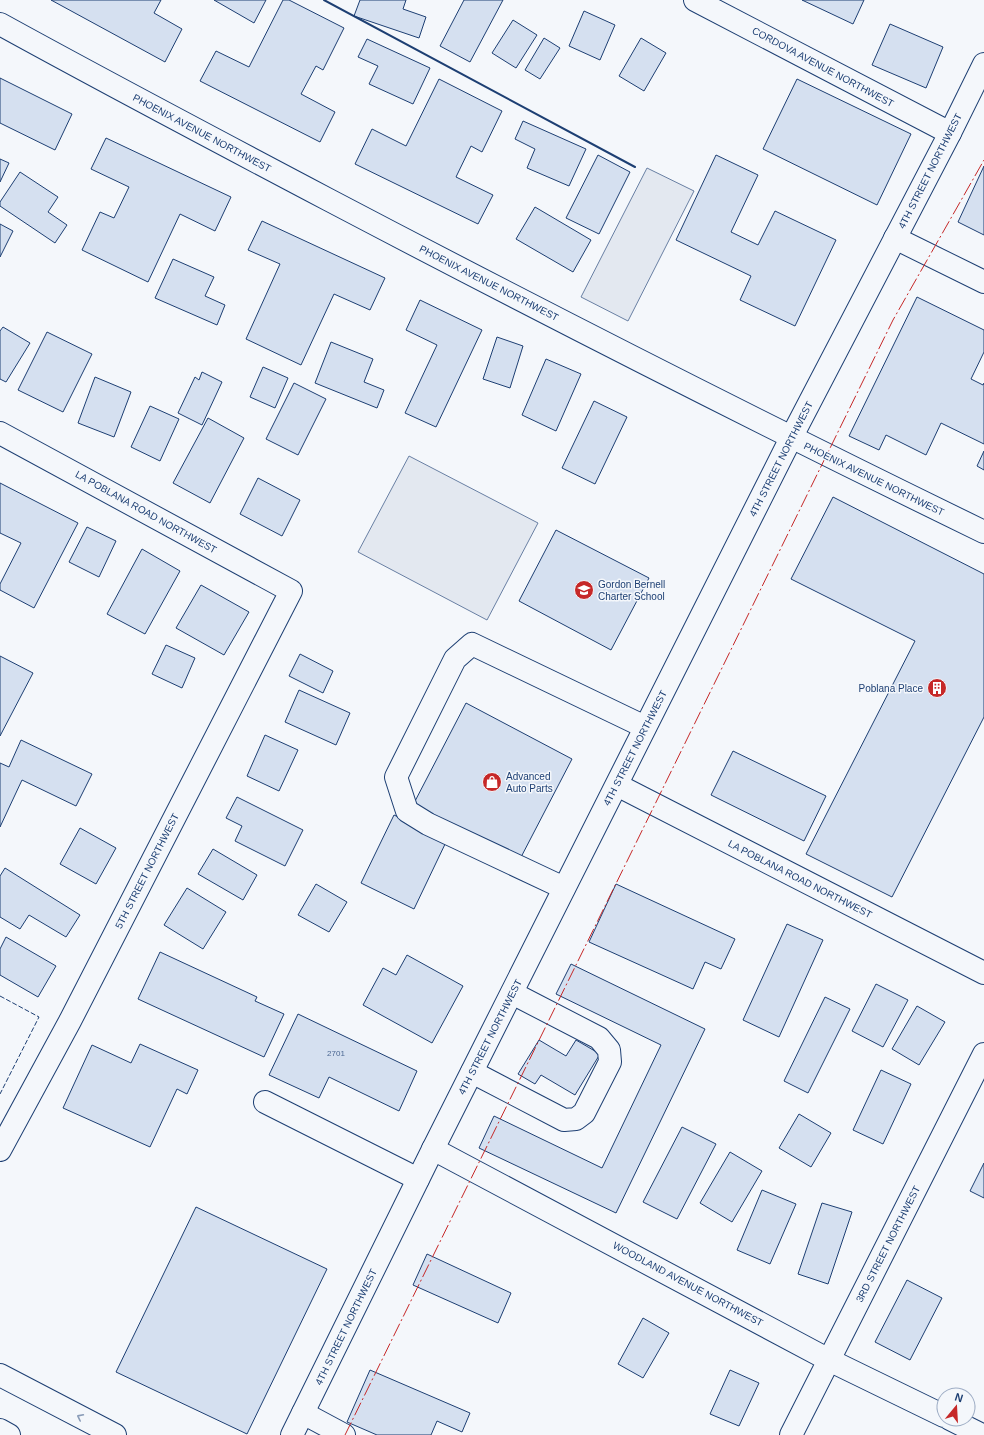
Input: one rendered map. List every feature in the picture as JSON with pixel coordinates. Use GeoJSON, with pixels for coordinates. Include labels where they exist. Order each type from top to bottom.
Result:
{"type":"FeatureCollection","features":[{"type":"Feature","properties":{"kind":"street","name":"CORDOVA AVENUE NORTHWEST"},"geometry":{"type":"LineString","coordinates":[[695,0],[950,133]]}},
{"type":"Feature","properties":{"kind":"street","name":"PHOENIX AVENUE NORTHWEST"},"geometry":{"type":"LineString","coordinates":[[0,24],[91,74],[462,270],[791,438],[984,532]]}},
{"type":"Feature","properties":{"kind":"street","name":"4TH STREET NORTHWEST"},"geometry":{"type":"LineString","coordinates":[[292,1435],[418,1179],[645,727],[791,438],[896,238],[984,64]]}},
{"type":"Feature","properties":{"kind":"street"},"geometry":{"type":"LineString","coordinates":[[896,238],[984,282]]}},
{"type":"Feature","properties":{"kind":"street","name":"LA POBLANA ROAD NORTHWEST"},"geometry":{"type":"LineString","coordinates":[[0,433],[291,591]]}},
{"type":"Feature","properties":{"kind":"street","name":"5TH STREET NORTHWEST"},"geometry":{"type":"LineString","coordinates":[[0,1150],[77,1008],[291,591]]}},
{"type":"Feature","properties":{"kind":"street"},"geometry":{"type":"LineString","coordinates":[[564,888],[428,824],[407,811],[396,777],[455,659],[472,644],[645,727]]}},
{"type":"Feature","properties":{"kind":"street","name":"LA POBLANA ROAD NORTHWEST"},"geometry":{"type":"LineString","coordinates":[[616,785],[984,972]]}},
{"type":"Feature","properties":{"kind":"street"},"geometry":{"type":"LineString","coordinates":[[472,1072],[564,1120],[576,1119],[584,1113],[610,1062],[609,1050],[599,1038],[512,993]]}},
{"type":"Feature","properties":{"kind":"street","name":"3RD STREET NORTHWEST"},"geometry":{"type":"LineString","coordinates":[[791,1435],[984,1054]]}},
{"type":"Feature","properties":{"kind":"street"},"geometry":{"type":"LineString","coordinates":[[265,1102],[418,1179]]}},
{"type":"Feature","properties":{"kind":"street","name":"WOODLAND AVENUE NORTHWEST"},"geometry":{"type":"LineString","coordinates":[[433,1149],[829,1360],[936,1412]]}},
{"type":"Feature","properties":{"kind":"street"},"geometry":{"type":"LineString","coordinates":[[0,1375],[115,1435]]}},
{"type":"Feature","properties":{"kind":"street"},"geometry":{"type":"LineString","coordinates":[[303,1413],[344,1435]]}},
{"type":"Feature","properties":{"kind":"street"},"geometry":{"type":"LineString","coordinates":[[966,1427],[982,1435]]}},
{"type":"Feature","properties":{"kind":"street"},"geometry":{"type":"LineString","coordinates":[[0,1430],[9,1435]]}},
{"type":"Feature","properties":{"kind":"shaded area"},"geometry":{"type":"Polygon","coordinates":[[[647,168],[694,191],[628,321],[581,297],[647,168]]]}},
{"type":"Feature","properties":{"kind":"shaded area"},"geometry":{"type":"Polygon","coordinates":[[[409,456],[538,523],[487,620],[358,552],[409,456]]]}},
{"type":"Feature","properties":{"kind":"building"},"geometry":{"type":"Polygon","coordinates":[[[51,0],[161,0],[154,13],[182,29],[165,62],[51,0]]]}},
{"type":"Feature","properties":{"kind":"building"},"geometry":{"type":"Polygon","coordinates":[[[214,0],[266,0],[254,23],[214,0]]]}},
{"type":"Feature","properties":{"kind":"building"},"geometry":{"type":"Polygon","coordinates":[[[283,0],[289,0],[344,28],[323,70],[316,66],[301,94],[335,112],[320,142],[200,81],[216,51],[249,67],[283,0]]]}},
{"type":"Feature","properties":{"kind":"building"},"geometry":{"type":"Polygon","coordinates":[[[360,0],[406,0],[403,9],[426,17],[419,38],[354,16],[360,0]]]}},
{"type":"Feature","properties":{"kind":"building"},"geometry":{"type":"Polygon","coordinates":[[[464,0],[503,0],[470,62],[440,46],[464,0]]]}},
{"type":"Feature","properties":{"kind":"building"},"geometry":{"type":"Polygon","coordinates":[[[802,0],[864,0],[853,24],[802,0]]]}},
{"type":"Feature","properties":{"kind":"building"},"geometry":{"type":"Polygon","coordinates":[[[584,11],[615,25],[600,60],[569,46],[584,11]]]}},
{"type":"Feature","properties":{"kind":"building"},"geometry":{"type":"Polygon","coordinates":[[[513,20],[537,35],[516,68],[492,53],[513,20]]]}},
{"type":"Feature","properties":{"kind":"building"},"geometry":{"type":"Polygon","coordinates":[[[890,24],[943,47],[926,88],[872,65],[890,24]]]}},
{"type":"Feature","properties":{"kind":"building"},"geometry":{"type":"Polygon","coordinates":[[[544,38],[560,48],[540,79],[525,70],[544,38]]]}},
{"type":"Feature","properties":{"kind":"building"},"geometry":{"type":"Polygon","coordinates":[[[641,38],[666,53],[644,91],[619,76],[641,38]]]}},
{"type":"Feature","properties":{"kind":"building"},"geometry":{"type":"Polygon","coordinates":[[[367,39],[430,68],[413,104],[369,84],[378,66],[358,57],[367,39]]]}},
{"type":"Feature","properties":{"kind":"building"},"geometry":{"type":"Polygon","coordinates":[[[0,78],[72,114],[55,150],[0,123],[0,78]]]}},
{"type":"Feature","properties":{"kind":"building"},"geometry":{"type":"Polygon","coordinates":[[[439,79],[502,111],[482,152],[471,146],[456,177],[493,195],[478,224],[355,164],[372,129],[406,146],[439,79]]]}},
{"type":"Feature","properties":{"kind":"building"},"geometry":{"type":"Polygon","coordinates":[[[797,79],[911,134],[877,205],[763,149],[797,79]]]}},
{"type":"Feature","properties":{"kind":"building"},"geometry":{"type":"Polygon","coordinates":[[[523,121],[586,149],[569,186],[527,168],[535,149],[515,139],[523,121]]]}},
{"type":"Feature","properties":{"kind":"building"},"geometry":{"type":"Polygon","coordinates":[[[106,138],[231,197],[215,231],[180,214],[148,282],[82,250],[100,212],[114,218],[129,187],[91,169],[106,138]]]}},
{"type":"Feature","properties":{"kind":"building"},"geometry":{"type":"Polygon","coordinates":[[[598,155],[630,172],[599,234],[566,218],[598,155]]]}},
{"type":"Feature","properties":{"kind":"building"},"geometry":{"type":"Polygon","coordinates":[[[716,155],[758,175],[731,232],[758,245],[775,211],[836,240],[795,326],[740,300],[751,276],[676,240],[716,155]]]}},
{"type":"Feature","properties":{"kind":"building"},"geometry":{"type":"Polygon","coordinates":[[[0,159],[9,163],[0,182],[0,159]]]}},
{"type":"Feature","properties":{"kind":"building"},"geometry":{"type":"Polygon","coordinates":[[[984,166],[984,235],[958,222],[984,166]]]}},
{"type":"Feature","properties":{"kind":"building"},"geometry":{"type":"Polygon","coordinates":[[[20,172],[58,197],[48,212],[67,225],[55,243],[0,206],[0,202],[20,172]]]}},
{"type":"Feature","properties":{"kind":"building"},"geometry":{"type":"Polygon","coordinates":[[[535,207],[591,240],[573,272],[516,239],[535,207]]]}},
{"type":"Feature","properties":{"kind":"building"},"geometry":{"type":"Polygon","coordinates":[[[262,221],[385,278],[370,310],[334,294],[301,365],[246,339],[280,264],[248,250],[262,221]]]}},
{"type":"Feature","properties":{"kind":"building"},"geometry":{"type":"Polygon","coordinates":[[[0,224],[13,231],[0,257],[0,224]]]}},
{"type":"Feature","properties":{"kind":"building"},"geometry":{"type":"Polygon","coordinates":[[[173,259],[214,277],[205,296],[225,305],[217,325],[155,298],[173,259]]]}},
{"type":"Feature","properties":{"kind":"building"},"geometry":{"type":"Polygon","coordinates":[[[917,297],[984,330],[984,352],[971,379],[983,385],[984,383],[984,444],[941,423],[926,455],[886,435],[879,450],[849,436],[917,297]]]}},
{"type":"Feature","properties":{"kind":"building"},"geometry":{"type":"Polygon","coordinates":[[[420,300],[482,330],[436,427],[405,413],[437,345],[406,330],[420,300]]]}},
{"type":"Feature","properties":{"kind":"building"},"geometry":{"type":"Polygon","coordinates":[[[3,327],[30,343],[6,382],[0,379],[0,331],[3,327]]]}},
{"type":"Feature","properties":{"kind":"building"},"geometry":{"type":"Polygon","coordinates":[[[47,332],[92,354],[63,412],[18,390],[47,332]]]}},
{"type":"Feature","properties":{"kind":"building"},"geometry":{"type":"Polygon","coordinates":[[[497,337],[523,346],[510,388],[483,379],[497,337]]]}},
{"type":"Feature","properties":{"kind":"building"},"geometry":{"type":"Polygon","coordinates":[[[331,342],[373,359],[364,382],[384,390],[377,408],[315,383],[331,342]]]}},
{"type":"Feature","properties":{"kind":"building"},"geometry":{"type":"Polygon","coordinates":[[[546,359],[581,374],[556,431],[522,415],[546,359]]]}},
{"type":"Feature","properties":{"kind":"building"},"geometry":{"type":"Polygon","coordinates":[[[263,367],[288,378],[275,408],[250,397],[263,367]]]}},
{"type":"Feature","properties":{"kind":"building"},"geometry":{"type":"Polygon","coordinates":[[[202,372],[222,382],[202,425],[178,413],[195,377],[199,380],[202,372]]]}},
{"type":"Feature","properties":{"kind":"building"},"geometry":{"type":"Polygon","coordinates":[[[95,377],[131,392],[114,437],[78,423],[95,377]]]}},
{"type":"Feature","properties":{"kind":"building"},"geometry":{"type":"Polygon","coordinates":[[[294,383],[326,399],[298,455],[266,439],[294,383]]]}},
{"type":"Feature","properties":{"kind":"building"},"geometry":{"type":"Polygon","coordinates":[[[594,401],[627,417],[595,484],[562,468],[594,401]]]}},
{"type":"Feature","properties":{"kind":"building"},"geometry":{"type":"Polygon","coordinates":[[[150,406],[179,419],[160,461],[131,447],[150,406]]]}},
{"type":"Feature","properties":{"kind":"building"},"geometry":{"type":"Polygon","coordinates":[[[208,418],[244,438],[210,503],[173,483],[208,418]]]}},
{"type":"Feature","properties":{"kind":"building"},"geometry":{"type":"Polygon","coordinates":[[[984,451],[984,470],[977,466],[984,451]]]}},
{"type":"Feature","properties":{"kind":"building"},"geometry":{"type":"Polygon","coordinates":[[[258,478],[300,500],[282,536],[240,514],[258,478]]]}},
{"type":"Feature","properties":{"kind":"building"},"geometry":{"type":"Polygon","coordinates":[[[0,483],[78,523],[34,608],[0,590],[0,584],[21,543],[0,533],[0,483]]]}},
{"type":"Feature","properties":{"kind":"building","name":"Poblana Place"},"geometry":{"type":"Polygon","coordinates":[[[833,497],[984,574],[984,717],[892,897],[806,854],[915,641],[791,579],[833,497]]]}},
{"type":"Feature","properties":{"kind":"building"},"geometry":{"type":"Polygon","coordinates":[[[87,527],[116,541],[99,577],[69,562],[87,527]]]}},
{"type":"Feature","properties":{"kind":"building","name":"Gordon Bernell Charter School"},"geometry":{"type":"Polygon","coordinates":[[[556,530],[649,578],[611,650],[519,601],[556,530]]]}},
{"type":"Feature","properties":{"kind":"building"},"geometry":{"type":"Polygon","coordinates":[[[142,549],[180,571],[145,634],[107,614],[142,549]]]}},
{"type":"Feature","properties":{"kind":"building"},"geometry":{"type":"Polygon","coordinates":[[[201,585],[249,612],[224,655],[176,628],[201,585]]]}},
{"type":"Feature","properties":{"kind":"building"},"geometry":{"type":"Polygon","coordinates":[[[166,645],[195,658],[182,688],[152,674],[166,645]]]}},
{"type":"Feature","properties":{"kind":"building"},"geometry":{"type":"Polygon","coordinates":[[[300,654],[333,671],[323,693],[289,676],[300,654]]]}},
{"type":"Feature","properties":{"kind":"building"},"geometry":{"type":"Polygon","coordinates":[[[0,656],[33,673],[0,736],[0,656]]]}},
{"type":"Feature","properties":{"kind":"building"},"geometry":{"type":"Polygon","coordinates":[[[299,690],[350,713],[336,745],[285,722],[299,690]]]}},
{"type":"Feature","properties":{"kind":"building","name":"Advanced Auto Parts"},"geometry":{"type":"Polygon","coordinates":[[[466,703],[572,759],[519,861],[413,805],[466,703]]]}},
{"type":"Feature","properties":{"kind":"building"},"geometry":{"type":"Polygon","coordinates":[[[265,735],[298,750],[279,791],[247,776],[265,735]]]}},
{"type":"Feature","properties":{"kind":"building"},"geometry":{"type":"Polygon","coordinates":[[[21,740],[92,774],[76,806],[22,780],[0,827],[0,763],[9,767],[21,740]]]}},
{"type":"Feature","properties":{"kind":"building"},"geometry":{"type":"Polygon","coordinates":[[[733,751],[826,796],[804,841],[711,795],[733,751]]]}},
{"type":"Feature","properties":{"kind":"building"},"geometry":{"type":"Polygon","coordinates":[[[237,797],[303,830],[285,866],[235,841],[242,826],[226,818],[237,797]]]}},
{"type":"Feature","properties":{"kind":"building"},"geometry":{"type":"Polygon","coordinates":[[[394,815],[447,840],[414,909],[361,883],[394,815]]]}},
{"type":"Feature","properties":{"kind":"building"},"geometry":{"type":"Polygon","coordinates":[[[80,828],[116,848],[96,884],[60,864],[80,828]]]}},
{"type":"Feature","properties":{"kind":"building"},"geometry":{"type":"Polygon","coordinates":[[[213,849],[257,875],[243,900],[198,874],[213,849]]]}},
{"type":"Feature","properties":{"kind":"building"},"geometry":{"type":"Polygon","coordinates":[[[5,868],[80,915],[66,937],[29,915],[20,929],[0,917],[0,876],[5,868]]]}},
{"type":"Feature","properties":{"kind":"building"},"geometry":{"type":"Polygon","coordinates":[[[316,884],[347,902],[329,932],[298,915],[316,884]]]}},
{"type":"Feature","properties":{"kind":"building"},"geometry":{"type":"Polygon","coordinates":[[[616,884],[735,939],[721,969],[705,962],[693,989],[589,942],[616,884]]]}},
{"type":"Feature","properties":{"kind":"building"},"geometry":{"type":"Polygon","coordinates":[[[187,888],[226,912],[203,949],[164,925],[187,888]]]}},
{"type":"Feature","properties":{"kind":"building"},"geometry":{"type":"Polygon","coordinates":[[[787,924],[823,940],[779,1037],[743,1020],[787,924]]]}},
{"type":"Feature","properties":{"kind":"building"},"geometry":{"type":"Polygon","coordinates":[[[6,937],[56,966],[38,997],[0,975],[0,949],[6,937]]]}},
{"type":"Feature","properties":{"kind":"building"},"geometry":{"type":"Polygon","coordinates":[[[160,952],[257,997],[255,1001],[284,1014],[264,1057],[138,999],[160,952]]]}},
{"type":"Feature","properties":{"kind":"building"},"geometry":{"type":"Polygon","coordinates":[[[407,955],[463,986],[432,1043],[363,1005],[383,968],[396,975],[407,955]]]}},
{"type":"Feature","properties":{"kind":"building"},"geometry":{"type":"Polygon","coordinates":[[[571,964],[705,1029],[616,1213],[479,1148],[494,1116],[602,1168],[661,1045],[556,994],[571,964]]]}},
{"type":"Feature","properties":{"kind":"building"},"geometry":{"type":"Polygon","coordinates":[[[876,984],[908,1000],[883,1047],[852,1031],[876,984]]]}},
{"type":"Feature","properties":{"kind":"building"},"geometry":{"type":"Polygon","coordinates":[[[825,997],[850,1009],[808,1093],[784,1081],[825,997]]]}},
{"type":"Feature","properties":{"kind":"building"},"geometry":{"type":"Polygon","coordinates":[[[917,1006],[945,1022],[919,1065],[892,1049],[917,1006]]]}},
{"type":"Feature","properties":{"kind":"building"},"geometry":{"type":"Polygon","coordinates":[[[298,1014],[417,1071],[399,1111],[329,1077],[319,1098],[269,1075],[298,1014]]]}},
{"type":"Feature","properties":{"kind":"building"},"geometry":{"type":"Polygon","coordinates":[[[539,1040],[566,1056],[576,1040],[600,1054],[575,1095],[541,1075],[535,1084],[518,1074],[539,1040]]]}},
{"type":"Feature","properties":{"kind":"building"},"geometry":{"type":"Polygon","coordinates":[[[140,1044],[198,1070],[187,1094],[177,1089],[150,1147],[63,1108],[92,1045],[131,1063],[140,1044]]]}},
{"type":"Feature","properties":{"kind":"building"},"geometry":{"type":"Polygon","coordinates":[[[881,1070],[911,1084],[883,1144],[853,1130],[881,1070]]]}},
{"type":"Feature","properties":{"kind":"building"},"geometry":{"type":"Polygon","coordinates":[[[799,1114],[831,1133],[811,1167],[779,1148],[799,1114]]]}},
{"type":"Feature","properties":{"kind":"building"},"geometry":{"type":"Polygon","coordinates":[[[682,1127],[716,1144],[677,1219],[643,1202],[682,1127]]]}},
{"type":"Feature","properties":{"kind":"building"},"geometry":{"type":"Polygon","coordinates":[[[730,1152],[762,1171],[732,1222],[700,1203],[730,1152]]]}},
{"type":"Feature","properties":{"kind":"building"},"geometry":{"type":"Polygon","coordinates":[[[984,1163],[984,1198],[970,1191],[984,1163]]]}},
{"type":"Feature","properties":{"kind":"building"},"geometry":{"type":"Polygon","coordinates":[[[762,1190],[796,1204],[770,1264],[737,1250],[762,1190]]]}},
{"type":"Feature","properties":{"kind":"building"},"geometry":{"type":"Polygon","coordinates":[[[822,1203],[852,1212],[828,1284],[798,1274],[822,1203]]]}},
{"type":"Feature","properties":{"kind":"building"},"geometry":{"type":"Polygon","coordinates":[[[196,1207],[327,1269],[247,1434],[116,1372],[196,1207]]]}},
{"type":"Feature","properties":{"kind":"building"},"geometry":{"type":"Polygon","coordinates":[[[427,1254],[511,1293],[498,1323],[413,1285],[427,1254]]]}},
{"type":"Feature","properties":{"kind":"building"},"geometry":{"type":"Polygon","coordinates":[[[907,1280],[942,1298],[910,1360],[875,1342],[907,1280]]]}},
{"type":"Feature","properties":{"kind":"building"},"geometry":{"type":"Polygon","coordinates":[[[643,1318],[669,1333],[643,1378],[618,1364],[643,1318]]]}},
{"type":"Feature","properties":{"kind":"building"},"geometry":{"type":"Polygon","coordinates":[[[370,1370],[470,1413],[462,1432],[437,1421],[431,1435],[377,1435],[347,1422],[370,1370]]]}},
{"type":"Feature","properties":{"kind":"building"},"geometry":{"type":"Polygon","coordinates":[[[730,1370],[759,1383],[739,1426],[710,1414],[730,1370]]]}},
{"type":"Feature","properties":{"kind":"fence"},"geometry":{"type":"LineString","coordinates":[[0,996],[39,1017],[0,1094]]}},
{"type":"Feature","properties":{"kind":"wall"},"geometry":{"type":"LineString","coordinates":[[324,0],[635,167]]}},
{"type":"Feature","properties":{"kind":"power"},"geometry":{"type":"LineString","coordinates":[[345,1435],[893,320],[984,160]]}},
{"type":"Feature","properties":{"kind":"place","name":"Gordon Bernell Charter School"},"geometry":{"type":"Point","coordinates":[584,590]}},
{"type":"Feature","properties":{"kind":"place","name":"Poblana Place"},"geometry":{"type":"Point","coordinates":[937,688]}},
{"type":"Feature","properties":{"kind":"place","name":"Advanced Auto Parts"},"geometry":{"type":"Point","coordinates":[492,782]}}]}
